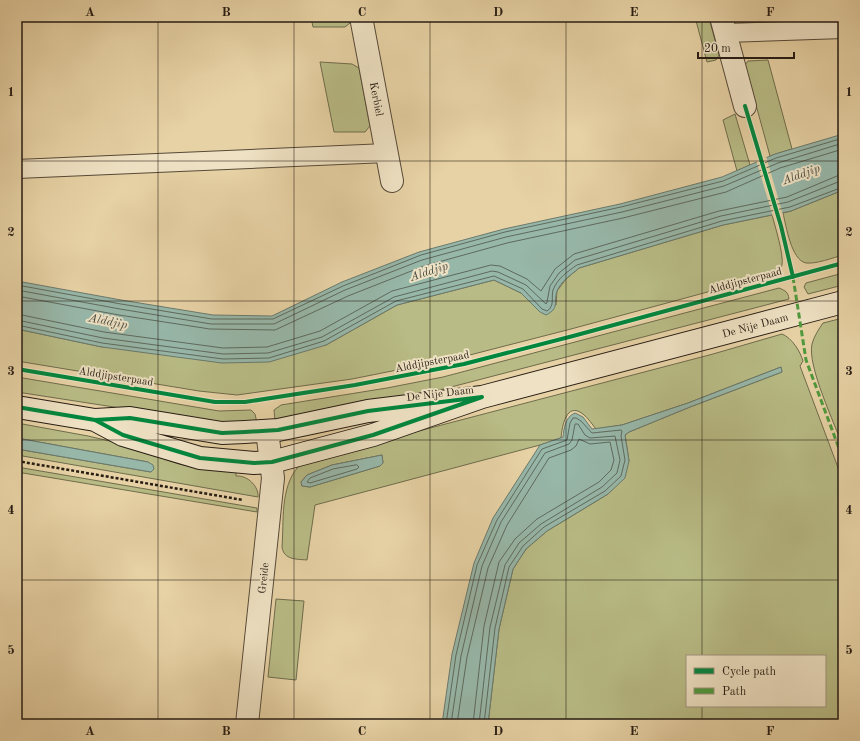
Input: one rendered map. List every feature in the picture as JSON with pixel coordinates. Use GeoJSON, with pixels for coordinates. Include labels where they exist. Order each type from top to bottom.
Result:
{"type":"FeatureCollection","features":[{"type":"Feature","properties":{"kind":"street","name":"Kerbiel"},"geometry":{"type":"LineString","coordinates":[[361,17],[392,181]]}},
{"type":"Feature","properties":{"kind":"street"},"geometry":{"type":"LineString","coordinates":[[723,25],[745,106]]}},
{"type":"Feature","properties":{"kind":"street","name":"De Nije Daam"},"geometry":{"type":"LineString","coordinates":[[95,420],[123,435],[200,458],[254,463],[272,462],[373,435],[482,397],[843,302]]}},
{"type":"Feature","properties":{"kind":"street","name":"De Nije Daam"},"geometry":{"type":"LineString","coordinates":[[17,407],[95,420],[130,418],[222,432],[267,431],[304,425],[368,411],[482,397]]}},
{"type":"Feature","properties":{"kind":"street","name":"Greide"},"geometry":{"type":"LineString","coordinates":[[247,724],[273,478],[267,431]]}},
{"type":"Feature","properties":{"kind":"lane"},"geometry":{"type":"LineString","coordinates":[[723,25],[843,29]]}},
{"type":"Feature","properties":{"kind":"lane"},"geometry":{"type":"LineString","coordinates":[[17,169],[387,152]]}},
{"type":"Feature","properties":{"kind":"path"},"geometry":{"type":"LineString","coordinates":[[17,461],[270,504]]}},
{"type":"Feature","properties":{"kind":"green space"},"geometry":{"type":"Polygon","coordinates":[[[311,17],[349,17],[350,23],[345,27],[313,27],[311,17]]]}},
{"type":"Feature","properties":{"kind":"green space"},"geometry":{"type":"Polygon","coordinates":[[[695,17],[709,18],[719,55],[716,60],[707,62],[695,17]]]}},
{"type":"Feature","properties":{"kind":"green space"},"geometry":{"type":"Polygon","coordinates":[[[735,17],[762,17],[759,19],[761,26],[744,23],[735,17]]]}},
{"type":"Feature","properties":{"kind":"green space"},"geometry":{"type":"Polygon","coordinates":[[[768,60],[792,149],[770,156],[745,65],[748,61],[768,60]]]}},
{"type":"Feature","properties":{"kind":"green space"},"geometry":{"type":"Polygon","coordinates":[[[320,62],[352,64],[359,68],[370,126],[365,132],[334,132],[320,62]]]}},
{"type":"Feature","properties":{"kind":"green space"},"geometry":{"type":"Polygon","coordinates":[[[735,114],[750,165],[737,171],[723,120],[735,114]]]}},
{"type":"Feature","properties":{"kind":"green space"},"geometry":{"type":"Polygon","coordinates":[[[843,190],[843,255],[815,263],[806,263],[796,256],[790,241],[783,213],[843,190]]]}},
{"type":"Feature","properties":{"kind":"green space"},"geometry":{"type":"Polygon","coordinates":[[[772,215],[782,255],[781,268],[774,274],[462,357],[352,379],[237,395],[199,391],[17,361],[17,329],[102,347],[326,345],[397,305],[494,280],[521,293],[556,305],[557,291],[566,279],[579,268],[723,225],[772,215]]]}},
{"type":"Feature","properties":{"kind":"green space"},"geometry":{"type":"Polygon","coordinates":[[[843,273],[843,285],[808,294],[804,287],[806,283],[843,273]]]}},
{"type":"Feature","properties":{"kind":"green space"},"geometry":{"type":"Polygon","coordinates":[[[779,288],[786,292],[789,299],[432,392],[275,421],[274,410],[281,405],[387,388],[443,377],[779,288]]]}},
{"type":"Feature","properties":{"kind":"green space"},"geometry":{"type":"Polygon","coordinates":[[[843,318],[843,447],[818,380],[812,354],[812,344],[823,323],[843,318]]]}},
{"type":"Feature","properties":{"kind":"green space"},"geometry":{"type":"Polygon","coordinates":[[[782,334],[792,342],[802,357],[803,361],[800,366],[843,481],[843,724],[488,724],[499,629],[513,569],[526,549],[547,531],[608,494],[629,461],[625,435],[629,432],[782,372],[781,367],[688,403],[622,425],[596,429],[583,414],[573,411],[566,417],[562,428],[561,438],[540,445],[315,505],[307,560],[288,557],[283,551],[282,547],[284,505],[288,485],[292,475],[298,467],[308,460],[713,354],[782,334]],[[382,455],[332,465],[307,475],[301,482],[302,486],[310,487],[380,466],[383,463],[382,455]]]}},
{"type":"Feature","properties":{"kind":"green space"},"geometry":{"type":"Polygon","coordinates":[[[17,377],[219,411],[251,410],[255,414],[257,423],[217,423],[17,392],[17,377]]]}},
{"type":"Feature","properties":{"kind":"green space"},"geometry":{"type":"Polygon","coordinates":[[[17,423],[118,443],[179,464],[197,468],[236,472],[236,476],[244,477],[252,482],[257,489],[258,497],[17,455],[17,449],[151,472],[154,469],[148,462],[17,438],[17,423]]]}},
{"type":"Feature","properties":{"kind":"green space"},"geometry":{"type":"Polygon","coordinates":[[[17,467],[257,508],[257,512],[17,472],[17,467]]]}},
{"type":"Feature","properties":{"kind":"green space"},"geometry":{"type":"Polygon","coordinates":[[[276,599],[304,601],[296,680],[268,677],[276,599]]]}},
{"type":"Feature","properties":{"kind":"water","name":"Alddjip"},"geometry":{"type":"Polygon","coordinates":[[[843,134],[843,190],[791,211],[723,225],[579,268],[561,284],[557,291],[555,307],[546,315],[540,312],[521,293],[494,280],[397,305],[326,345],[269,362],[222,363],[102,347],[17,329],[17,281],[213,315],[272,316],[342,282],[419,252],[504,229],[620,204],[722,177],[775,154],[843,134]]]}},
{"type":"Feature","properties":{"kind":"water"},"geometry":{"type":"Polygon","coordinates":[[[781,367],[782,372],[690,407],[625,435],[629,461],[625,478],[608,494],[547,531],[526,549],[513,569],[499,629],[488,724],[442,724],[452,654],[474,563],[493,518],[540,445],[563,437],[567,420],[575,413],[583,417],[592,429],[622,425],[688,403],[781,367]]]}},
{"type":"Feature","properties":{"kind":"water"},"geometry":{"type":"Polygon","coordinates":[[[17,438],[148,462],[153,465],[154,469],[151,472],[17,449],[17,438]]]}},
{"type":"Feature","properties":{"kind":"water"},"geometry":{"type":"Polygon","coordinates":[[[382,455],[383,463],[380,466],[310,487],[302,486],[301,482],[307,475],[332,465],[382,455]]]}},
{"type":"Feature","properties":{"kind":"pier"},"geometry":{"type":"Polygon","coordinates":[[[766,156],[783,215],[773,217],[756,160],[766,156]]]}},
{"type":"Feature","properties":{"kind":"marked path"},"geometry":{"type":"LineString","coordinates":[[793,277],[806,360],[843,459]]}},
{"type":"Feature","properties":{"kind":"cycle path"},"geometry":{"type":"LineString","coordinates":[[745,106],[781,226],[793,277]]}},
{"type":"Feature","properties":{"kind":"cycle path","name":"Alddjipsterpaad"},"geometry":{"type":"LineString","coordinates":[[17,369],[215,402],[245,402],[355,385],[464,364],[843,263]]}},
{"type":"Feature","properties":{"kind":"cycle path"},"geometry":{"type":"LineString","coordinates":[[17,407],[95,420],[130,418],[222,433],[278,430],[368,411],[482,397],[373,435],[272,462],[254,463],[200,458],[123,435],[95,420]]}}]}
